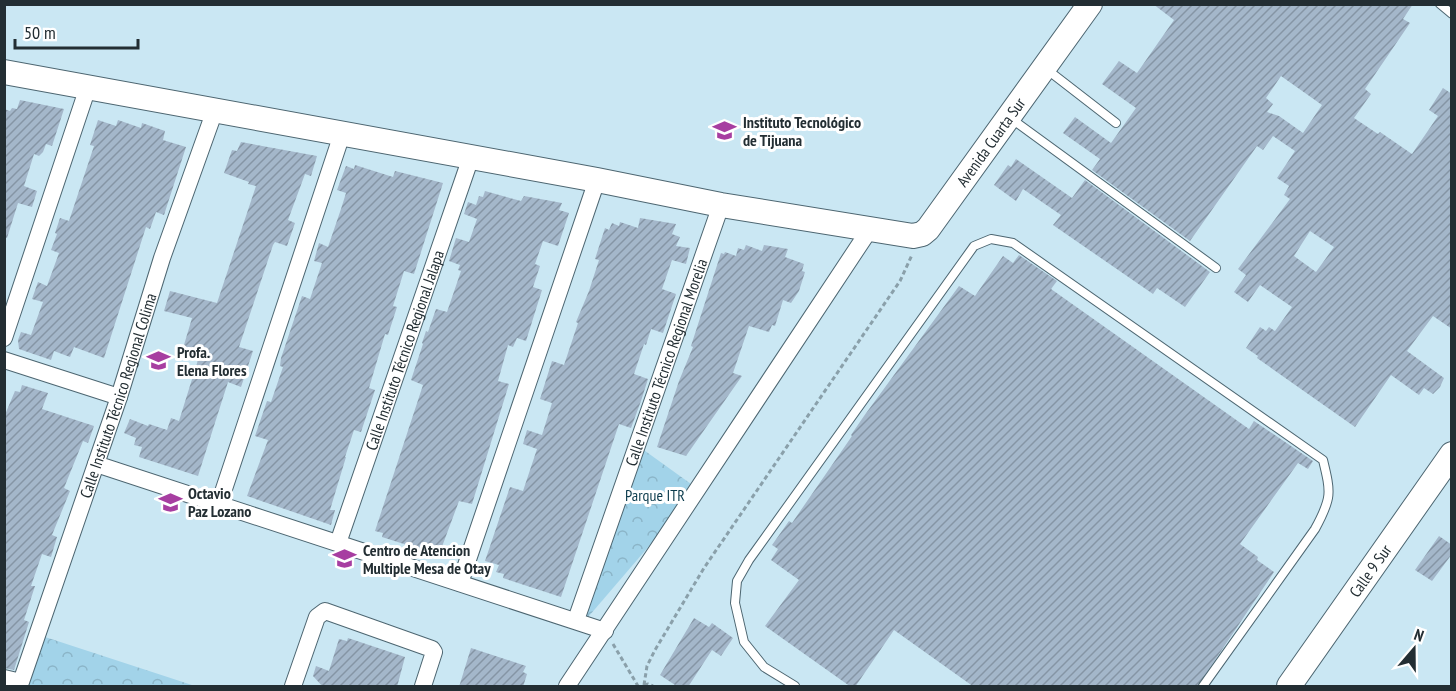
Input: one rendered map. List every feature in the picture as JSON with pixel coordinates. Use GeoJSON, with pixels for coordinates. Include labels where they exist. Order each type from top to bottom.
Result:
{"type":"FeatureCollection","features":[{"type":"Feature","properties":{"kind":"street","name":"Avenida Cuarta Sur"},"geometry":{"type":"LineString","coordinates":[[922,234],[928,229],[1090,4]]}},
{"type":"Feature","properties":{"kind":"street"},"geometry":{"type":"LineString","coordinates":[[4,72],[597,180],[721,205],[870,230],[913,236],[922,234]]}},
{"type":"Feature","properties":{"kind":"street"},"geometry":{"type":"LineString","coordinates":[[4,338],[88,87]]}},
{"type":"Feature","properties":{"kind":"street","name":"Calle Instituto Técnico Regional Colima"},"geometry":{"type":"LineString","coordinates":[[13,680],[96,464],[162,258],[214,110]]}},
{"type":"Feature","properties":{"kind":"street"},"geometry":{"type":"LineString","coordinates":[[219,504],[342,134]]}},
{"type":"Feature","properties":{"kind":"street","name":"Calle Instituto Técnico Regional Jalapa"},"geometry":{"type":"LineString","coordinates":[[338,543],[471,157]]}},
{"type":"Feature","properties":{"kind":"street"},"geometry":{"type":"LineString","coordinates":[[460,583],[597,180]]}},
{"type":"Feature","properties":{"kind":"street","name":"Calle Instituto Técnico Regional Morelia"},"geometry":{"type":"LineString","coordinates":[[576,620],[721,205]]}},
{"type":"Feature","properties":{"kind":"street"},"geometry":{"type":"LineString","coordinates":[[567,687],[870,230]]}},
{"type":"Feature","properties":{"kind":"street"},"geometry":{"type":"LineString","coordinates":[[4,360],[119,396]]}},
{"type":"Feature","properties":{"kind":"street","name":"Calle 9 Sur"},"geometry":{"type":"LineString","coordinates":[[1290,687],[1452,454]]}},
{"type":"Feature","properties":{"kind":"street"},"geometry":{"type":"LineString","coordinates":[[96,464],[605,631]]}},
{"type":"Feature","properties":{"kind":"street"},"geometry":{"type":"LineString","coordinates":[[293,687],[317,617],[325,611],[432,649],[434,652],[423,687]]}},
{"type":"Feature","properties":{"kind":"lane"},"geometry":{"type":"LineString","coordinates":[[1440,4],[1452,14]]}},
{"type":"Feature","properties":{"kind":"lane"},"geometry":{"type":"LineString","coordinates":[[1044,68],[1116,123]]}},
{"type":"Feature","properties":{"kind":"lane"},"geometry":{"type":"LineString","coordinates":[[1009,117],[1216,268]]}},
{"type":"Feature","properties":{"kind":"lane"},"geometry":{"type":"LineString","coordinates":[[795,687],[764,667],[744,642],[735,603],[737,582],[748,560],[974,246],[991,239],[1013,243],[1323,460],[1330,489],[1326,509],[1203,687]]}},
{"type":"Feature","properties":{"kind":"path"},"geometry":{"type":"LineString","coordinates":[[653,687],[648,684],[644,686],[647,666],[655,650],[704,568],[900,281],[922,234]]}},
{"type":"Feature","properties":{"kind":"path"},"geometry":{"type":"LineString","coordinates":[[605,631],[638,687]]}},
{"type":"Feature","properties":{"kind":"green space","name":"Parque ITR"},"geometry":{"type":"Polygon","coordinates":[[[641,448],[698,489],[583,623],[641,448]]]}},
{"type":"Feature","properties":{"kind":"green space"},"geometry":{"type":"Polygon","coordinates":[[[39,635],[195,686],[22,686],[39,635]]]}},
{"type":"Feature","properties":{"kind":"building"},"geometry":{"type":"Polygon","coordinates":[[[1153,4],[1413,4],[1403,19],[1410,23],[1365,89],[1371,94],[1354,118],[1378,134],[1380,132],[1412,154],[1438,116],[1429,110],[1443,88],[1452,94],[1452,329],[1433,316],[1407,351],[1444,378],[1440,387],[1433,394],[1424,388],[1419,395],[1391,375],[1355,427],[1246,348],[1260,327],[1266,331],[1269,327],[1275,331],[1292,307],[1260,285],[1248,302],[1234,292],[1246,275],[1238,269],[1290,199],[1284,195],[1289,186],[1277,178],[1295,151],[1273,136],[1263,150],[1257,146],[1190,241],[1092,170],[1100,159],[1063,133],[1075,117],[1111,143],[1136,108],[1102,84],[1119,61],[1137,73],[1174,20],[1153,4]],[[1281,76],[1266,98],[1273,104],[1267,112],[1279,116],[1303,133],[1322,105],[1281,76]],[[1310,231],[1294,256],[1316,272],[1334,247],[1310,231]]]}},
{"type":"Feature","properties":{"kind":"building"},"geometry":{"type":"Polygon","coordinates":[[[20,100],[64,109],[52,146],[46,144],[39,156],[34,154],[24,186],[37,191],[32,207],[18,203],[7,238],[4,237],[4,109],[10,111],[12,108],[17,109],[20,100]]]}},
{"type":"Feature","properties":{"kind":"building"},"geometry":{"type":"Polygon","coordinates":[[[98,120],[116,126],[118,120],[141,128],[142,123],[165,131],[163,140],[186,147],[164,215],[156,212],[150,229],[146,227],[104,358],[74,347],[70,357],[54,351],[51,360],[19,349],[18,340],[21,332],[31,335],[43,302],[32,299],[38,282],[47,286],[59,253],[51,250],[57,234],[55,233],[60,218],[69,221],[94,146],[90,145],[98,120]]]}},
{"type":"Feature","properties":{"kind":"building"},"geometry":{"type":"Polygon","coordinates":[[[241,142],[317,156],[311,176],[305,174],[288,220],[295,223],[287,246],[275,242],[273,245],[239,347],[253,351],[241,387],[228,382],[198,476],[139,457],[142,447],[134,445],[136,438],[124,433],[130,419],[167,430],[171,418],[179,421],[198,360],[181,355],[192,318],[164,311],[170,291],[217,303],[256,186],[224,173],[232,150],[237,151],[241,142]]]}},
{"type":"Feature","properties":{"kind":"building"},"geometry":{"type":"Polygon","coordinates":[[[1016,159],[1072,198],[1085,180],[1210,272],[1185,307],[1157,288],[1153,294],[1053,225],[1061,215],[1023,189],[1016,201],[994,185],[1008,165],[1011,167],[1016,159]]]}},
{"type":"Feature","properties":{"kind":"building"},"geometry":{"type":"Polygon","coordinates":[[[355,165],[393,177],[395,171],[443,183],[414,274],[404,271],[393,306],[397,307],[388,335],[385,334],[369,388],[375,390],[361,432],[354,430],[345,457],[330,510],[335,510],[331,525],[247,496],[268,440],[255,436],[267,401],[271,402],[283,367],[280,366],[281,358],[302,296],[310,299],[322,263],[314,261],[319,243],[328,247],[341,209],[346,193],[337,190],[346,166],[354,169],[355,165]]]}},
{"type":"Feature","properties":{"kind":"building"},"geometry":{"type":"Polygon","coordinates":[[[485,191],[521,201],[524,196],[562,203],[559,210],[569,213],[558,246],[543,241],[535,264],[540,266],[533,287],[542,290],[526,341],[517,338],[513,347],[508,345],[498,381],[509,384],[472,504],[459,501],[440,552],[433,550],[432,553],[382,537],[383,533],[375,531],[423,385],[411,380],[422,343],[436,309],[447,312],[461,271],[458,270],[460,265],[449,261],[456,238],[469,242],[477,219],[464,214],[468,202],[476,205],[479,196],[483,197],[485,191]]]}},
{"type":"Feature","properties":{"kind":"building"},"geometry":{"type":"Polygon","coordinates":[[[640,218],[676,224],[672,234],[680,237],[676,246],[690,248],[686,264],[672,260],[662,289],[676,294],[663,333],[651,329],[634,374],[648,379],[641,401],[631,428],[619,424],[561,597],[503,578],[504,574],[496,572],[499,565],[485,561],[510,487],[523,491],[537,449],[523,444],[527,430],[542,435],[552,403],[540,399],[552,361],[564,365],[578,323],[576,322],[599,260],[595,259],[605,228],[609,230],[612,223],[619,226],[620,222],[638,228],[640,218]]]}},
{"type":"Feature","properties":{"kind":"building"},"geometry":{"type":"Polygon","coordinates":[[[746,245],[762,251],[764,245],[788,249],[785,257],[804,264],[802,271],[805,272],[799,291],[791,303],[783,300],[775,326],[772,325],[769,332],[749,326],[733,373],[742,376],[686,456],[657,447],[693,347],[691,346],[721,253],[736,256],[738,248],[744,250],[746,245]]]}},
{"type":"Feature","properties":{"kind":"building"},"geometry":{"type":"Polygon","coordinates":[[[1019,255],[1057,281],[1051,289],[1249,429],[1254,421],[1313,461],[1308,469],[1298,463],[1240,544],[1274,572],[1197,687],[974,687],[894,630],[855,687],[851,687],[765,626],[799,580],[771,560],[778,549],[772,545],[789,521],[792,523],[864,416],[959,286],[975,296],[1003,256],[1013,263],[1019,255]]]}},
{"type":"Feature","properties":{"kind":"building"},"geometry":{"type":"Polygon","coordinates":[[[22,385],[48,393],[42,409],[94,426],[88,443],[83,441],[64,488],[70,491],[52,535],[57,537],[51,557],[42,554],[31,586],[35,586],[24,620],[29,622],[14,670],[4,668],[4,417],[15,391],[20,392],[22,385]]]}},
{"type":"Feature","properties":{"kind":"building"},"geometry":{"type":"Polygon","coordinates":[[[1439,536],[1452,545],[1452,554],[1432,581],[1415,570],[1439,536]]]}},
{"type":"Feature","properties":{"kind":"building"},"geometry":{"type":"Polygon","coordinates":[[[694,618],[709,627],[712,623],[733,638],[721,656],[712,650],[688,687],[678,687],[660,675],[694,618]]]}},
{"type":"Feature","properties":{"kind":"building"},"geometry":{"type":"Polygon","coordinates":[[[348,638],[405,657],[397,687],[323,687],[313,676],[316,666],[329,671],[339,639],[347,641],[348,638]]]}},
{"type":"Feature","properties":{"kind":"building"},"geometry":{"type":"Polygon","coordinates":[[[471,648],[526,666],[523,672],[527,674],[523,687],[459,687],[471,648]]]}},
{"type":"Feature","properties":{"kind":"place","name":"Instituto Tecnológico de Tijuana"},"geometry":{"type":"Point","coordinates":[725,131]}},
{"type":"Feature","properties":{"kind":"place","name":"Profa. Elena Flores"},"geometry":{"type":"Point","coordinates":[159,361]}},
{"type":"Feature","properties":{"kind":"place","name":"Octavio Paz Lozano"},"geometry":{"type":"Point","coordinates":[170,502]}},
{"type":"Feature","properties":{"kind":"place","name":"Centro de Atencion Multiple Mesa de Otay"},"geometry":{"type":"Point","coordinates":[345,559]}}]}
